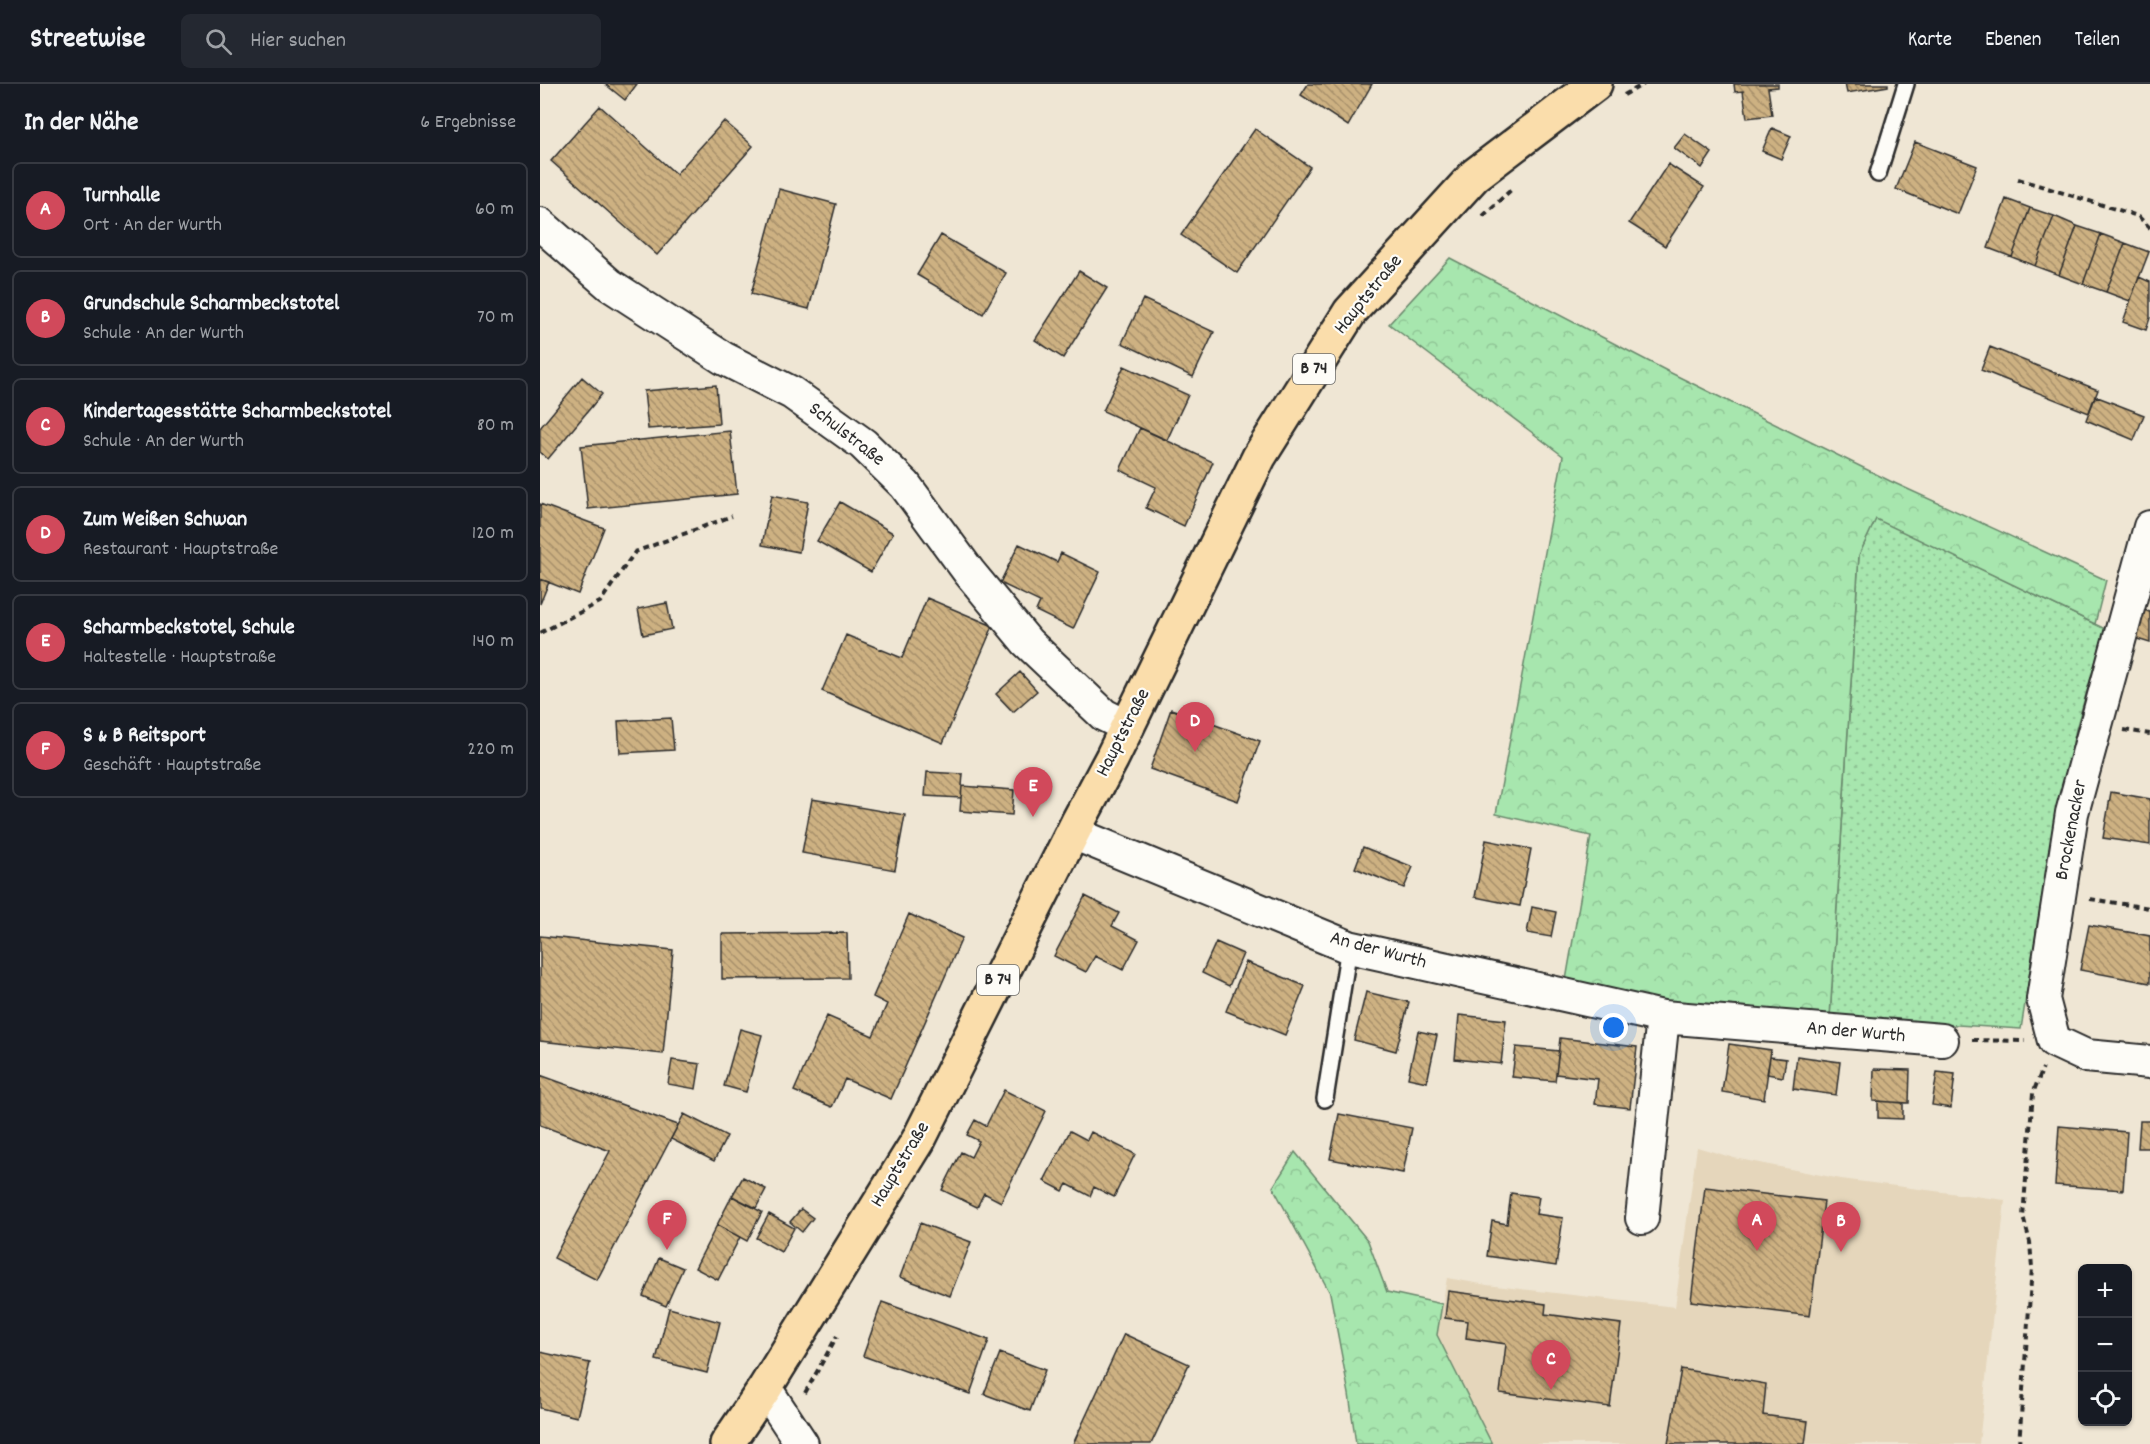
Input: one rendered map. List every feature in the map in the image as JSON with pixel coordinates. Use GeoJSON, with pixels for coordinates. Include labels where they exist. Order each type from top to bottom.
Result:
{"type":"FeatureCollection","features":[{"type":"Feature","properties":{"kind":"main road","name":"Hauptstraße"},"geometry":{"type":"LineString","coordinates":[[727,1444],[765,1388],[918,1141],[1128,727],[1259,457],[1350,312],[1475,175],[1606,92]]}},
{"type":"Feature","properties":{"kind":"street","name":"Schulstraße"},"geometry":{"type":"LineString","coordinates":[[540,224],[610,285],[723,358],[792,393],[863,444],[905,485],[969,572],[1027,642],[1104,715],[1128,727]]}},
{"type":"Feature","properties":{"kind":"street","name":"Brockenacker"},"geometry":{"type":"LineString","coordinates":[[2054,1041],[2043,999],[2072,813],[2150,527]]}},
{"type":"Feature","properties":{"kind":"street","name":"An der Wurth"},"geometry":{"type":"LineString","coordinates":[[1073,833],[1349,947],[1663,1017],[1942,1040]]}},
{"type":"Feature","properties":{"kind":"street"},"geometry":{"type":"LineString","coordinates":[[1642,1218],[1663,1017]]}},
{"type":"Feature","properties":{"kind":"street"},"geometry":{"type":"LineString","coordinates":[[2054,1041],[2086,1056],[2150,1062]]}},
{"type":"Feature","properties":{"kind":"street"},"geometry":{"type":"LineString","coordinates":[[765,1388],[795,1434]]}},
{"type":"Feature","properties":{"kind":"lane"},"geometry":{"type":"LineString","coordinates":[[1878,174],[1906,84]]}},
{"type":"Feature","properties":{"kind":"lane"},"geometry":{"type":"LineString","coordinates":[[1325,1099],[1349,947]]}},
{"type":"Feature","properties":{"kind":"path"},"geometry":{"type":"LineString","coordinates":[[1606,92],[1644,84]]}},
{"type":"Feature","properties":{"kind":"path"},"geometry":{"type":"LineString","coordinates":[[2018,179],[2138,216],[2150,228]]}},
{"type":"Feature","properties":{"kind":"path"},"geometry":{"type":"LineString","coordinates":[[1475,224],[1517,185]]}},
{"type":"Feature","properties":{"kind":"path"},"geometry":{"type":"LineString","coordinates":[[540,633],[600,602],[635,552],[732,516]]}},
{"type":"Feature","properties":{"kind":"path"},"geometry":{"type":"LineString","coordinates":[[2060,894],[2150,908]]}},
{"type":"Feature","properties":{"kind":"path"},"geometry":{"type":"LineString","coordinates":[[1942,1040],[2054,1041],[2033,1093],[2023,1216],[2030,1242],[2032,1268],[2019,1444]]}},
{"type":"Feature","properties":{"kind":"path"},"geometry":{"type":"LineString","coordinates":[[795,1434],[839,1332]]}},
{"type":"Feature","properties":{"kind":"shaded area"},"geometry":{"type":"Polygon","coordinates":[[[1697,1147],[1734,1158],[1841,1179],[2005,1200],[1979,1444],[1492,1444],[1437,1335],[1447,1278],[1487,1285],[1675,1307],[1697,1147]]]}},
{"type":"Feature","properties":{"kind":"green space"},"geometry":{"type":"Polygon","coordinates":[[[1450,258],[1669,372],[1890,481],[2106,580],[2095,624],[1876,519],[1859,555],[1830,1017],[1668,1002],[1566,980],[1591,836],[1496,814],[1563,456],[1389,324],[1450,258]]]}},
{"type":"Feature","properties":{"kind":"green space"},"geometry":{"type":"Polygon","coordinates":[[[1876,518],[2105,629],[2076,729],[2040,908],[2021,1029],[1830,1017],[1859,555],[1876,518]]]}},
{"type":"Feature","properties":{"kind":"green space"},"geometry":{"type":"Polygon","coordinates":[[[1295,1152],[1368,1241],[1387,1292],[1442,1304],[1437,1335],[1492,1444],[1356,1444],[1330,1293],[1273,1187],[1295,1152]]]}},
{"type":"Feature","properties":{"kind":"building"},"geometry":{"type":"Polygon","coordinates":[[[605,84],[637,84],[625,100],[605,84]]]}},
{"type":"Feature","properties":{"kind":"building"},"geometry":{"type":"Polygon","coordinates":[[[1308,84],[1372,84],[1348,126],[1301,95],[1308,84]]]}},
{"type":"Feature","properties":{"kind":"building"},"geometry":{"type":"Polygon","coordinates":[[[1734,84],[1778,84],[1778,87],[1768,88],[1772,115],[1747,118],[1743,91],[1735,92],[1734,84]]]}},
{"type":"Feature","properties":{"kind":"building"},"geometry":{"type":"Polygon","coordinates":[[[1845,84],[1888,84],[1888,86],[1847,93],[1845,84]]]}},
{"type":"Feature","properties":{"kind":"building"},"geometry":{"type":"Polygon","coordinates":[[[600,106],[676,174],[724,121],[753,146],[657,255],[551,161],[600,106]]]}},
{"type":"Feature","properties":{"kind":"building"},"geometry":{"type":"Polygon","coordinates":[[[1772,128],[1791,136],[1781,159],[1762,151],[1772,128]]]}},
{"type":"Feature","properties":{"kind":"building"},"geometry":{"type":"Polygon","coordinates":[[[1255,129],[1310,167],[1237,273],[1181,235],[1255,129]]]}},
{"type":"Feature","properties":{"kind":"building"},"geometry":{"type":"Polygon","coordinates":[[[1685,134],[1712,153],[1702,168],[1674,148],[1685,134]]]}},
{"type":"Feature","properties":{"kind":"building"},"geometry":{"type":"Polygon","coordinates":[[[1915,142],[1977,166],[1958,214],[1896,189],[1915,142]]]}},
{"type":"Feature","properties":{"kind":"building"},"geometry":{"type":"Polygon","coordinates":[[[1668,164],[1704,187],[1665,246],[1629,223],[1668,164]]]}},
{"type":"Feature","properties":{"kind":"building"},"geometry":{"type":"Polygon","coordinates":[[[779,189],[836,204],[809,309],[751,294],[779,189]]]}},
{"type":"Feature","properties":{"kind":"building"},"geometry":{"type":"Polygon","coordinates":[[[2006,199],[2030,208],[2012,257],[1988,248],[2006,199]]]}},
{"type":"Feature","properties":{"kind":"building"},"geometry":{"type":"Polygon","coordinates":[[[2030,208],[2054,216],[2035,266],[2012,257],[2030,208]]]}},
{"type":"Feature","properties":{"kind":"building"},"geometry":{"type":"Polygon","coordinates":[[[2054,216],[2077,226],[2059,275],[2035,266],[2054,216]]]}},
{"type":"Feature","properties":{"kind":"building"},"geometry":{"type":"Polygon","coordinates":[[[2077,226],[2101,234],[2083,284],[2059,275],[2077,226]]]}},
{"type":"Feature","properties":{"kind":"building"},"geometry":{"type":"Polygon","coordinates":[[[2101,234],[2125,243],[2106,292],[2083,284],[2101,234]]]}},
{"type":"Feature","properties":{"kind":"building"},"geometry":{"type":"Polygon","coordinates":[[[941,235],[1006,273],[983,314],[917,275],[941,235]]]}},
{"type":"Feature","properties":{"kind":"building"},"geometry":{"type":"Polygon","coordinates":[[[2125,243],[2149,252],[2130,301],[2106,292],[2125,243]]]}},
{"type":"Feature","properties":{"kind":"building"},"geometry":{"type":"Polygon","coordinates":[[[1079,271],[1107,288],[1063,358],[1035,340],[1079,271]]]}},
{"type":"Feature","properties":{"kind":"building"},"geometry":{"type":"Polygon","coordinates":[[[2139,277],[2150,282],[2150,318],[2146,330],[2123,322],[2139,277]]]}},
{"type":"Feature","properties":{"kind":"building"},"geometry":{"type":"Polygon","coordinates":[[[1143,299],[1214,332],[1193,377],[1122,343],[1143,299]]]}},
{"type":"Feature","properties":{"kind":"building"},"geometry":{"type":"Polygon","coordinates":[[[1990,347],[2098,390],[2089,413],[1981,370],[1990,347]]]}},
{"type":"Feature","properties":{"kind":"building"},"geometry":{"type":"Polygon","coordinates":[[[1124,366],[1188,395],[1167,440],[1103,411],[1124,366]]]}},
{"type":"Feature","properties":{"kind":"building"},"geometry":{"type":"Polygon","coordinates":[[[582,377],[602,394],[548,459],[540,452],[540,428],[582,377]]]}},
{"type":"Feature","properties":{"kind":"building"},"geometry":{"type":"Polygon","coordinates":[[[716,385],[719,424],[648,429],[644,391],[716,385]]]}},
{"type":"Feature","properties":{"kind":"building"},"geometry":{"type":"Polygon","coordinates":[[[2095,396],[2144,415],[2134,440],[2086,420],[2095,396]]]}},
{"type":"Feature","properties":{"kind":"building"},"geometry":{"type":"Polygon","coordinates":[[[1140,428],[1213,462],[1184,526],[1146,508],[1156,487],[1120,470],[1140,428]]]}},
{"type":"Feature","properties":{"kind":"building"},"geometry":{"type":"Polygon","coordinates":[[[730,431],[737,494],[588,509],[581,446],[730,431]]]}},
{"type":"Feature","properties":{"kind":"building"},"geometry":{"type":"Polygon","coordinates":[[[772,495],[808,502],[799,552],[762,545],[772,495]]]}},
{"type":"Feature","properties":{"kind":"building"},"geometry":{"type":"Polygon","coordinates":[[[840,502],[893,533],[871,572],[817,541],[840,502]]]}},
{"type":"Feature","properties":{"kind":"building"},"geometry":{"type":"Polygon","coordinates":[[[540,504],[604,528],[578,594],[540,579],[540,504]]]}},
{"type":"Feature","properties":{"kind":"building"},"geometry":{"type":"Polygon","coordinates":[[[1019,544],[1057,562],[1061,553],[1100,572],[1073,629],[1036,611],[1040,602],[1000,583],[1019,544]]]}},
{"type":"Feature","properties":{"kind":"building"},"geometry":{"type":"Polygon","coordinates":[[[540,579],[549,582],[540,604],[540,579]]]}},
{"type":"Feature","properties":{"kind":"building"},"geometry":{"type":"Polygon","coordinates":[[[927,598],[993,626],[943,743],[822,691],[846,635],[902,658],[927,598]]]}},
{"type":"Feature","properties":{"kind":"building"},"geometry":{"type":"Polygon","coordinates":[[[667,603],[672,629],[643,635],[638,609],[667,603]]]}},
{"type":"Feature","properties":{"kind":"building"},"geometry":{"type":"Polygon","coordinates":[[[2144,610],[2150,612],[2150,643],[2134,638],[2144,610]]]}},
{"type":"Feature","properties":{"kind":"building"},"geometry":{"type":"Polygon","coordinates":[[[1020,672],[1037,691],[1013,712],[996,694],[1020,672]]]}},
{"type":"Feature","properties":{"kind":"building"},"geometry":{"type":"Polygon","coordinates":[[[1171,709],[1260,741],[1238,801],[1150,769],[1171,709]]]}},
{"type":"Feature","properties":{"kind":"building"},"geometry":{"type":"Polygon","coordinates":[[[671,718],[674,750],[620,753],[618,721],[671,718]]]}},
{"type":"Feature","properties":{"kind":"building"},"geometry":{"type":"Polygon","coordinates":[[[927,772],[963,774],[961,798],[925,796],[927,772]]]}},
{"type":"Feature","properties":{"kind":"building"},"geometry":{"type":"Polygon","coordinates":[[[962,786],[1014,790],[1012,815],[960,811],[962,786]]]}},
{"type":"Feature","properties":{"kind":"building"},"geometry":{"type":"Polygon","coordinates":[[[2111,792],[2150,799],[2150,845],[2103,838],[2111,792]]]}},
{"type":"Feature","properties":{"kind":"building"},"geometry":{"type":"Polygon","coordinates":[[[812,799],[905,815],[895,870],[802,853],[812,799]]]}},
{"type":"Feature","properties":{"kind":"building"},"geometry":{"type":"Polygon","coordinates":[[[1486,840],[1531,849],[1520,906],[1475,897],[1486,840]]]}},
{"type":"Feature","properties":{"kind":"building"},"geometry":{"type":"Polygon","coordinates":[[[1363,847],[1413,867],[1404,888],[1355,868],[1363,847]]]}},
{"type":"Feature","properties":{"kind":"building"},"geometry":{"type":"Polygon","coordinates":[[[1085,896],[1119,913],[1112,926],[1139,940],[1123,970],[1095,956],[1086,972],[1054,956],[1085,896]]]}},
{"type":"Feature","properties":{"kind":"building"},"geometry":{"type":"Polygon","coordinates":[[[1532,907],[1556,912],[1551,937],[1527,933],[1532,907]]]}},
{"type":"Feature","properties":{"kind":"building"},"geometry":{"type":"Polygon","coordinates":[[[909,914],[962,938],[891,1099],[845,1079],[832,1107],[794,1091],[827,1016],[873,1036],[887,1004],[873,997],[909,914]]]}},
{"type":"Feature","properties":{"kind":"building"},"geometry":{"type":"Polygon","coordinates":[[[2089,925],[2150,936],[2150,983],[2080,970],[2089,925]]]}},
{"type":"Feature","properties":{"kind":"building"},"geometry":{"type":"Polygon","coordinates":[[[847,933],[848,978],[722,979],[722,934],[847,933]]]}},
{"type":"Feature","properties":{"kind":"building"},"geometry":{"type":"Polygon","coordinates":[[[540,936],[673,950],[663,1054],[540,1041],[540,936]]]}},
{"type":"Feature","properties":{"kind":"building"},"geometry":{"type":"Polygon","coordinates":[[[1216,942],[1243,954],[1229,986],[1202,973],[1216,942]]]}},
{"type":"Feature","properties":{"kind":"building"},"geometry":{"type":"Polygon","coordinates":[[[1246,962],[1305,986],[1285,1035],[1226,1011],[1246,962]]]}},
{"type":"Feature","properties":{"kind":"building"},"geometry":{"type":"Polygon","coordinates":[[[1366,992],[1409,1002],[1396,1051],[1354,1040],[1366,992]]]}},
{"type":"Feature","properties":{"kind":"building"},"geometry":{"type":"Polygon","coordinates":[[[1459,1015],[1506,1020],[1501,1064],[1455,1059],[1459,1015]]]}},
{"type":"Feature","properties":{"kind":"building"},"geometry":{"type":"Polygon","coordinates":[[[740,1029],[762,1035],[746,1092],[724,1086],[740,1029]]]}},
{"type":"Feature","properties":{"kind":"building"},"geometry":{"type":"Polygon","coordinates":[[[1418,1031],[1437,1035],[1427,1082],[1408,1078],[1418,1031]]]}},
{"type":"Feature","properties":{"kind":"building"},"geometry":{"type":"Polygon","coordinates":[[[1560,1038],[1637,1047],[1630,1108],[1595,1104],[1598,1079],[1556,1074],[1560,1038]]]}},
{"type":"Feature","properties":{"kind":"building"},"geometry":{"type":"Polygon","coordinates":[[[1729,1044],[1771,1050],[1764,1099],[1722,1092],[1729,1044]]]}},
{"type":"Feature","properties":{"kind":"building"},"geometry":{"type":"Polygon","coordinates":[[[1516,1047],[1559,1051],[1555,1081],[1512,1077],[1516,1047]]]}},
{"type":"Feature","properties":{"kind":"building"},"geometry":{"type":"Polygon","coordinates":[[[1797,1056],[1840,1062],[1836,1095],[1793,1089],[1797,1056]]]}},
{"type":"Feature","properties":{"kind":"building"},"geometry":{"type":"Polygon","coordinates":[[[1770,1057],[1786,1059],[1783,1077],[1767,1074],[1770,1057]]]}},
{"type":"Feature","properties":{"kind":"building"},"geometry":{"type":"Polygon","coordinates":[[[672,1060],[700,1064],[696,1089],[668,1084],[672,1060]]]}},
{"type":"Feature","properties":{"kind":"building"},"geometry":{"type":"Polygon","coordinates":[[[1874,1069],[1910,1070],[1909,1103],[1873,1101],[1874,1069]]]}},
{"type":"Feature","properties":{"kind":"building"},"geometry":{"type":"Polygon","coordinates":[[[1937,1072],[1955,1074],[1951,1108],[1932,1105],[1937,1072]]]}},
{"type":"Feature","properties":{"kind":"building"},"geometry":{"type":"Polygon","coordinates":[[[540,1075],[678,1125],[597,1280],[554,1258],[610,1151],[540,1125],[540,1075]]]}},
{"type":"Feature","properties":{"kind":"building"},"geometry":{"type":"Polygon","coordinates":[[[1004,1090],[1046,1111],[1001,1202],[984,1193],[977,1207],[942,1190],[961,1152],[971,1157],[979,1141],[967,1135],[975,1120],[986,1126],[1004,1090]]]}},
{"type":"Feature","properties":{"kind":"building"},"geometry":{"type":"Polygon","coordinates":[[[1878,1101],[1903,1103],[1903,1119],[1878,1118],[1878,1101]]]}},
{"type":"Feature","properties":{"kind":"building"},"geometry":{"type":"Polygon","coordinates":[[[684,1114],[727,1136],[714,1161],[671,1139],[684,1114]]]}},
{"type":"Feature","properties":{"kind":"building"},"geometry":{"type":"Polygon","coordinates":[[[1339,1114],[1412,1128],[1403,1173],[1330,1159],[1339,1114]]]}},
{"type":"Feature","properties":{"kind":"building"},"geometry":{"type":"Polygon","coordinates":[[[2140,1121],[2150,1121],[2150,1148],[2138,1148],[2140,1121]]]}},
{"type":"Feature","properties":{"kind":"building"},"geometry":{"type":"Polygon","coordinates":[[[2059,1126],[2127,1132],[2123,1190],[2055,1185],[2059,1126]]]}},
{"type":"Feature","properties":{"kind":"building"},"geometry":{"type":"Polygon","coordinates":[[[1070,1131],[1087,1140],[1091,1132],[1135,1154],[1114,1197],[1094,1187],[1090,1196],[1067,1184],[1063,1191],[1044,1181],[1070,1131]]]}},
{"type":"Feature","properties":{"kind":"building"},"geometry":{"type":"Polygon","coordinates":[[[743,1177],[766,1189],[756,1208],[732,1196],[743,1177]]]}},
{"type":"Feature","properties":{"kind":"building"},"geometry":{"type":"Polygon","coordinates":[[[1705,1187],[1824,1201],[1810,1316],[1691,1301],[1705,1187]]]}},
{"type":"Feature","properties":{"kind":"building"},"geometry":{"type":"Polygon","coordinates":[[[1511,1193],[1539,1197],[1536,1214],[1563,1218],[1556,1266],[1487,1256],[1492,1221],[1507,1224],[1511,1193]]]}},
{"type":"Feature","properties":{"kind":"building"},"geometry":{"type":"Polygon","coordinates":[[[732,1196],[762,1212],[747,1241],[717,1225],[732,1196]]]}},
{"type":"Feature","properties":{"kind":"building"},"geometry":{"type":"Polygon","coordinates":[[[801,1209],[813,1218],[802,1232],[790,1222],[801,1209]]]}},
{"type":"Feature","properties":{"kind":"building"},"geometry":{"type":"Polygon","coordinates":[[[769,1214],[794,1228],[781,1252],[756,1238],[769,1214]]]}},
{"type":"Feature","properties":{"kind":"building"},"geometry":{"type":"Polygon","coordinates":[[[920,1223],[971,1242],[950,1296],[900,1277],[920,1223]]]}},
{"type":"Feature","properties":{"kind":"building"},"geometry":{"type":"Polygon","coordinates":[[[717,1225],[740,1237],[718,1280],[695,1268],[717,1225]]]}},
{"type":"Feature","properties":{"kind":"building"},"geometry":{"type":"Polygon","coordinates":[[[659,1258],[683,1268],[666,1306],[643,1296],[659,1258]]]}},
{"type":"Feature","properties":{"kind":"building"},"geometry":{"type":"Polygon","coordinates":[[[1448,1291],[1546,1304],[1545,1314],[1621,1324],[1610,1407],[1500,1393],[1506,1344],[1466,1338],[1468,1321],[1445,1318],[1448,1291]]]}},
{"type":"Feature","properties":{"kind":"building"},"geometry":{"type":"Polygon","coordinates":[[[882,1302],[989,1340],[970,1394],[863,1356],[882,1302]]]}},
{"type":"Feature","properties":{"kind":"building"},"geometry":{"type":"Polygon","coordinates":[[[669,1308],[720,1322],[707,1373],[656,1360],[669,1308]]]}},
{"type":"Feature","properties":{"kind":"building"},"geometry":{"type":"Polygon","coordinates":[[[1124,1334],[1189,1364],[1151,1444],[1073,1444],[1124,1334]]]}},
{"type":"Feature","properties":{"kind":"building"},"geometry":{"type":"Polygon","coordinates":[[[540,1352],[590,1363],[577,1417],[540,1408],[540,1352]]]}},
{"type":"Feature","properties":{"kind":"building"},"geometry":{"type":"Polygon","coordinates":[[[1000,1353],[1045,1370],[1030,1411],[984,1394],[1000,1353]]]}},
{"type":"Feature","properties":{"kind":"building"},"geometry":{"type":"Polygon","coordinates":[[[1681,1369],[1766,1384],[1763,1415],[1808,1421],[1805,1444],[1668,1444],[1681,1369]]]}},
{"type":"Feature","properties":{"kind":"place","name":"Zum Weißen Schwan"},"geometry":{"type":"Point","coordinates":[1195,752]}},
{"type":"Feature","properties":{"kind":"place","name":"Scharmbeckstotel, Schule"},"geometry":{"type":"Point","coordinates":[1033,817]}},
{"type":"Feature","properties":{"kind":"place","name":"S & B Reitsport"},"geometry":{"type":"Point","coordinates":[667,1250]}},
{"type":"Feature","properties":{"kind":"place","name":"Turnhalle"},"geometry":{"type":"Point","coordinates":[1757,1251]}},
{"type":"Feature","properties":{"kind":"place","name":"Grundschule Scharmbeckstotel"},"geometry":{"type":"Point","coordinates":[1841,1252]}},
{"type":"Feature","properties":{"kind":"place","name":"Kindertagesstätte Scharmbeckstotel"},"geometry":{"type":"Point","coordinates":[1551,1390]}}]}
